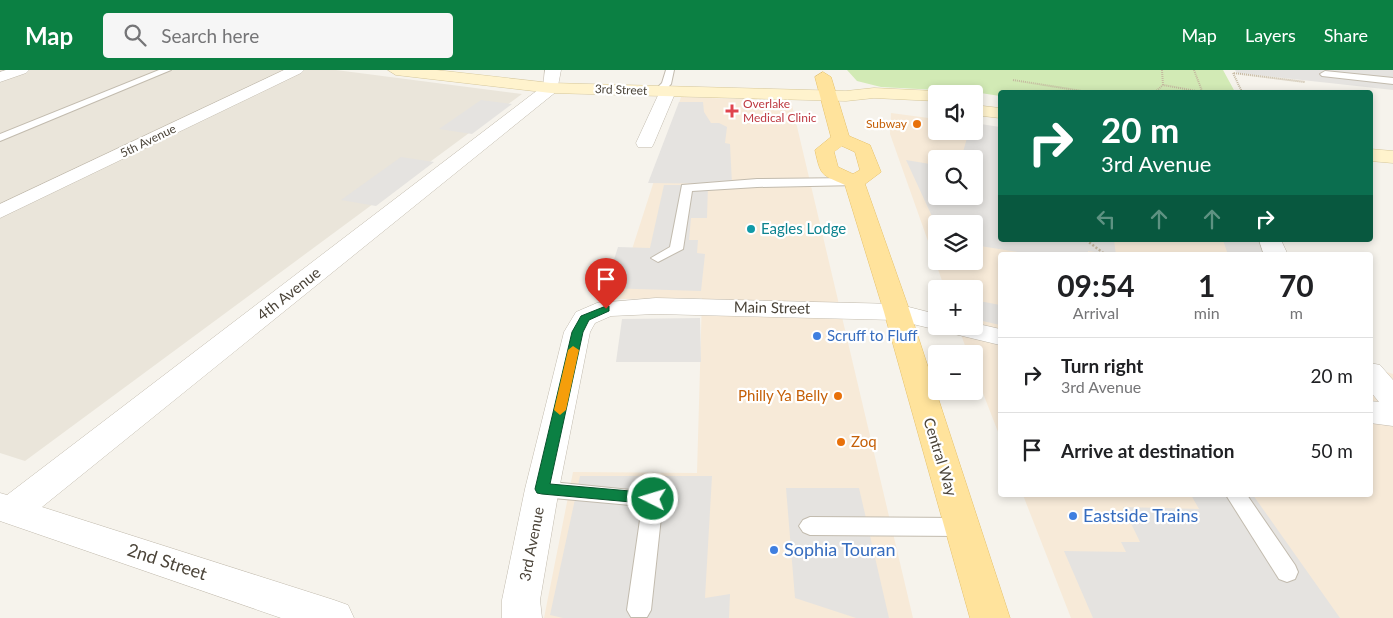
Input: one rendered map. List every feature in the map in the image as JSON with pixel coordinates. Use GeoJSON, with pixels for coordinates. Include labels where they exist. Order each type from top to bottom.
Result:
{"type":"FeatureCollection","features":[{"type":"Feature","properties":{"kind":"main road"},"geometry":{"type":"LineString","coordinates":[[807,70],[828,74],[828,96],[841,139],[863,149],[871,172],[854,182],[829,170],[824,150],[841,139]]}},
{"type":"Feature","properties":{"kind":"main road","name":"Central Way"},"geometry":{"type":"LineString","coordinates":[[854,182],[990,618]]}},
{"type":"Feature","properties":{"kind":"street"},"geometry":{"type":"LineString","coordinates":[[0,77],[21,70]]}},
{"type":"Feature","properties":{"kind":"street","name":"5th Avenue"},"geometry":{"type":"LineString","coordinates":[[0,212],[296,70]]}},
{"type":"Feature","properties":{"kind":"street","name":"3rd Street"},"geometry":{"type":"LineString","coordinates":[[396,70],[552,79],[663,91],[828,96],[874,94],[928,96]]}},
{"type":"Feature","properties":{"kind":"street","name":"4th Avenue"},"geometry":{"type":"LineString","coordinates":[[6,509],[552,79]]}},
{"type":"Feature","properties":{"kind":"street"},"geometry":{"type":"LineString","coordinates":[[645,143],[663,91]]}},
{"type":"Feature","properties":{"kind":"street","name":"3rd Street"},"geometry":{"type":"LineString","coordinates":[[846,96],[881,104],[928,107]]}},
{"type":"Feature","properties":{"kind":"street"},"geometry":{"type":"LineString","coordinates":[[983,99],[998,101]]}},
{"type":"Feature","properties":{"kind":"street"},"geometry":{"type":"LineString","coordinates":[[983,111],[998,113]]}},
{"type":"Feature","properties":{"kind":"street"},"geometry":{"type":"LineString","coordinates":[[1373,141],[1393,143]]}},
{"type":"Feature","properties":{"kind":"street"},"geometry":{"type":"LineString","coordinates":[[1373,155],[1393,157]]}},
{"type":"Feature","properties":{"kind":"street","name":"Main Street"},"geometry":{"type":"LineString","coordinates":[[606,309],[656,306],[896,312],[928,320]]}},
{"type":"Feature","properties":{"kind":"street","name":"3rd Avenue"},"geometry":{"type":"LineString","coordinates":[[522,618],[521,600],[542,489],[577,332],[585,318],[606,309]]}},
{"type":"Feature","properties":{"kind":"street"},"geometry":{"type":"LineString","coordinates":[[983,333],[998,337]]}},
{"type":"Feature","properties":{"kind":"street"},"geometry":{"type":"LineString","coordinates":[[1373,376],[1393,399]]}},
{"type":"Feature","properties":{"kind":"street"},"geometry":{"type":"LineString","coordinates":[[1373,412],[1393,415]]}},
{"type":"Feature","properties":{"kind":"street","name":"2nd Street"},"geometry":{"type":"LineString","coordinates":[[6,509],[334,618]]}},
{"type":"Feature","properties":{"kind":"lane"},"geometry":{"type":"LineString","coordinates":[[0,138],[168,70]]}},
{"type":"Feature","properties":{"kind":"lane"},"geometry":{"type":"LineString","coordinates":[[663,91],[670,70]]}},
{"type":"Feature","properties":{"kind":"lane"},"geometry":{"type":"LineString","coordinates":[[1325,74],[1393,81]]}},
{"type":"Feature","properties":{"kind":"lane"},"geometry":{"type":"LineString","coordinates":[[658,258],[676,249],[686,188],[757,183],[854,182]]}},
{"type":"Feature","properties":{"kind":"lane"},"geometry":{"type":"LineString","coordinates":[[542,489],[653,499],[639,610]]}},
{"type":"Feature","properties":{"kind":"lane"},"geometry":{"type":"LineString","coordinates":[[1237,497],[1287,572]]}},
{"type":"Feature","properties":{"kind":"lane"},"geometry":{"type":"LineString","coordinates":[[810,526],[962,527]]}},
{"type":"Feature","properties":{"kind":"path"},"geometry":{"type":"LineString","coordinates":[[1162,70],[1163,85]]}},
{"type":"Feature","properties":{"kind":"path"},"geometry":{"type":"LineString","coordinates":[[1194,70],[1201,90]]}},
{"type":"Feature","properties":{"kind":"path"},"geometry":{"type":"LineString","coordinates":[[1234,77],[1241,90]]}},
{"type":"Feature","properties":{"kind":"path"},"geometry":{"type":"LineString","coordinates":[[1013,80],[1076,90]]}},
{"type":"Feature","properties":{"kind":"path"},"geometry":{"type":"LineString","coordinates":[[1163,85],[1191,90]]}},
{"type":"Feature","properties":{"kind":"path"},"geometry":{"type":"LineString","coordinates":[[1157,90],[1163,85]]}},
{"type":"Feature","properties":{"kind":"path"},"geometry":{"type":"LineString","coordinates":[[1089,242],[1102,252]]}},
{"type":"Feature","properties":{"kind":"shaded area"},"geometry":{"type":"Polygon","coordinates":[[[0,70],[336,70],[522,94],[25,461],[0,453],[0,70]]]}},
{"type":"Feature","properties":{"kind":"shaded area"},"geometry":{"type":"Polygon","coordinates":[[[1235,70],[1393,70],[1393,90],[1237,73],[1235,70]]]}},
{"type":"Feature","properties":{"kind":"shaded area"},"geometry":{"type":"Polygon","coordinates":[[[681,97],[791,101],[913,618],[544,618],[573,472],[697,473],[702,298],[616,299],[681,97]]]}},
{"type":"Feature","properties":{"kind":"shaded area"},"geometry":{"type":"Polygon","coordinates":[[[481,100],[512,104],[472,134],[439,129],[481,100]]]}},
{"type":"Feature","properties":{"kind":"shaded area"},"geometry":{"type":"Polygon","coordinates":[[[679,102],[703,102],[704,112],[711,123],[719,123],[727,127],[725,143],[730,144],[732,184],[648,183],[679,102]]]}},
{"type":"Feature","properties":{"kind":"shaded area"},"geometry":{"type":"Polygon","coordinates":[[[891,113],[928,118],[928,140],[976,140],[979,150],[928,150],[928,205],[983,205],[983,169],[998,232],[998,242],[1248,242],[1255,252],[998,252],[998,432],[983,393],[983,345],[965,345],[961,335],[983,335],[983,280],[942,280],[938,270],[983,270],[983,215],[928,215],[928,241],[890,134],[891,113]]]}},
{"type":"Feature","properties":{"kind":"shaded area"},"geometry":{"type":"Polygon","coordinates":[[[983,124],[998,127],[998,242],[1114,242],[1116,252],[1018,252],[983,246],[983,215],[931,215],[906,160],[928,164],[928,205],[983,205],[983,150],[964,150],[966,140],[983,140],[983,124]]]}},
{"type":"Feature","properties":{"kind":"shaded area"},"geometry":{"type":"Polygon","coordinates":[[[401,157],[434,162],[376,206],[341,200],[401,157]]]}},
{"type":"Feature","properties":{"kind":"shaded area"},"geometry":{"type":"Polygon","coordinates":[[[664,185],[708,185],[707,218],[691,218],[689,240],[698,240],[697,253],[705,254],[701,291],[605,288],[618,247],[650,248],[664,185]]]}},
{"type":"Feature","properties":{"kind":"shaded area"},"geometry":{"type":"Polygon","coordinates":[[[1224,242],[1259,242],[1263,252],[1227,252],[1224,242]]]}},
{"type":"Feature","properties":{"kind":"shaded area"},"geometry":{"type":"Polygon","coordinates":[[[983,302],[998,305],[998,325],[983,321],[983,302]]]}},
{"type":"Feature","properties":{"kind":"shaded area"},"geometry":{"type":"Polygon","coordinates":[[[700,318],[701,362],[616,362],[622,319],[700,318]]]}},
{"type":"Feature","properties":{"kind":"shaded area"},"geometry":{"type":"Polygon","coordinates":[[[1373,367],[1393,374],[1393,618],[1071,618],[1024,497],[1373,497],[1373,367]]]}},
{"type":"Feature","properties":{"kind":"shaded area"},"geometry":{"type":"Polygon","coordinates":[[[580,476],[712,476],[705,598],[730,594],[729,618],[563,618],[550,615],[580,476]]]}},
{"type":"Feature","properties":{"kind":"shaded area"},"geometry":{"type":"Polygon","coordinates":[[[786,488],[859,488],[889,618],[856,618],[795,598],[786,488]]]}},
{"type":"Feature","properties":{"kind":"shaded area"},"geometry":{"type":"Polygon","coordinates":[[[1192,497],[1254,497],[1340,618],[1093,618],[1064,551],[1126,552],[1121,542],[1140,542],[1123,507],[1199,509],[1192,497]]]}},
{"type":"Feature","properties":{"kind":"green space"},"geometry":{"type":"Polygon","coordinates":[[[847,70],[1223,70],[1234,90],[998,90],[998,96],[983,93],[983,85],[928,85],[928,90],[881,87],[857,81],[847,70]]]}},
{"type":"Feature","properties":{"kind":"slow traffic"},"geometry":{"type":"LineString","coordinates":[[560,410],[573,350]]}},
{"type":"Feature","properties":{"kind":"place","name":"Overlake Medical Clinic"},"geometry":{"type":"Point","coordinates":[732,111]}},
{"type":"Feature","properties":{"kind":"place","name":"Subway"},"geometry":{"type":"Point","coordinates":[917,124]}},
{"type":"Feature","properties":{"kind":"place","name":"Eagles Lodge"},"geometry":{"type":"Point","coordinates":[751,229]}},
{"type":"Feature","properties":{"kind":"place","name":"Scruff to Fluff"},"geometry":{"type":"Point","coordinates":[817,336]}},
{"type":"Feature","properties":{"kind":"place","name":"Philly Ya Belly"},"geometry":{"type":"Point","coordinates":[838,396]}},
{"type":"Feature","properties":{"kind":"place","name":"Zoq"},"geometry":{"type":"Point","coordinates":[841,442]}},
{"type":"Feature","properties":{"kind":"place","name":"Eastside Trains"},"geometry":{"type":"Point","coordinates":[1073,516]}},
{"type":"Feature","properties":{"kind":"place","name":"Sophia Touran"},"geometry":{"type":"Point","coordinates":[774,550]}},
{"type":"Feature","properties":{"kind":"route"},"geometry":{"type":"LineString","coordinates":[[606,309],[585,318],[577,332],[542,489],[653,499]]}}]}
